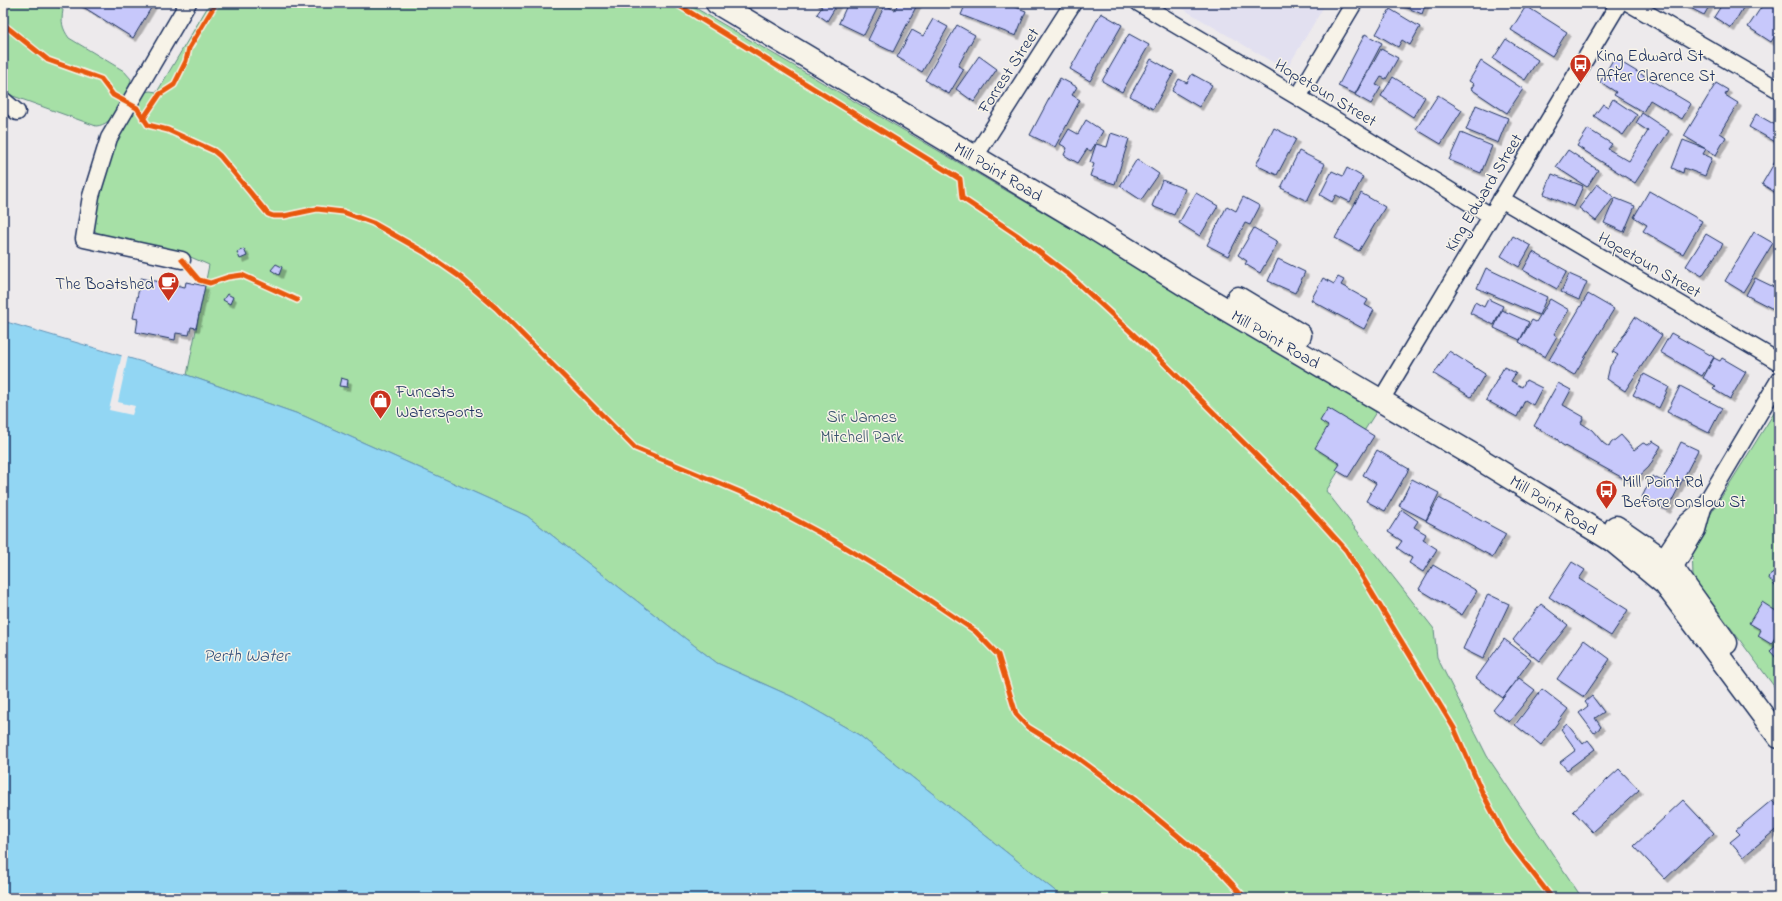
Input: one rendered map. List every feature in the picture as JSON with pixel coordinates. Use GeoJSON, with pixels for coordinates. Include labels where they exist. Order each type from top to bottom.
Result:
{"type":"FeatureCollection","features":[{"type":"Feature","properties":{"kind":"main road","name":"Mill Point Road"},"geometry":{"type":"LineString","coordinates":[[717,3],[978,153]]}},
{"type":"Feature","properties":{"kind":"main road","name":"Mill Point Road"},"geometry":{"type":"LineString","coordinates":[[743,3],[1082,221],[1188,287],[1384,394],[1613,541],[1663,571],[1779,714]]}},
{"type":"Feature","properties":{"kind":"main road","name":"Mill Point Road"},"geometry":{"type":"LineString","coordinates":[[1663,571],[1779,737]]}},
{"type":"Feature","properties":{"kind":"street"},"geometry":{"type":"LineString","coordinates":[[182,260],[84,239],[91,196],[109,138],[188,3]]}},
{"type":"Feature","properties":{"kind":"street","name":"Forrest Street"},"geometry":{"type":"LineString","coordinates":[[978,153],[1073,3]]}},
{"type":"Feature","properties":{"kind":"street","name":"Hopetoun Street"},"geometry":{"type":"LineString","coordinates":[[1139,3],[1298,96],[1492,216]]}},
{"type":"Feature","properties":{"kind":"street"},"geometry":{"type":"LineString","coordinates":[[1298,96],[1354,3]]}},
{"type":"Feature","properties":{"kind":"street","name":"King Edward Street"},"geometry":{"type":"LineString","coordinates":[[1384,394],[1619,3]]}},
{"type":"Feature","properties":{"kind":"street"},"geometry":{"type":"LineString","coordinates":[[1629,3],[1779,90]]}},
{"type":"Feature","properties":{"kind":"street"},"geometry":{"type":"LineString","coordinates":[[3,100],[16,112]]}},
{"type":"Feature","properties":{"kind":"street","name":"Hopetoun Street"},"geometry":{"type":"LineString","coordinates":[[1501,199],[1779,362]]}},
{"type":"Feature","properties":{"kind":"street"},"geometry":{"type":"LineString","coordinates":[[1663,571],[1686,523],[1703,508],[1779,380]]}},
{"type":"Feature","properties":{"kind":"shaded area"},"geometry":{"type":"Polygon","coordinates":[[[1173,3],[1326,3],[1286,70],[1173,3]]]}},
{"type":"Feature","properties":{"kind":"green space"},"geometry":{"type":"Polygon","coordinates":[[[3,3],[51,3],[63,10],[63,25],[69,38],[124,71],[131,79],[130,84],[121,104],[108,121],[103,125],[96,126],[13,96],[3,90],[3,3]]]}},
{"type":"Feature","properties":{"kind":"green space","name":"Sir James Mitchell Park"},"geometry":{"type":"Polygon","coordinates":[[[210,3],[687,3],[1378,409],[1326,491],[1434,629],[1437,657],[1487,756],[1582,898],[1064,898],[859,735],[793,697],[717,663],[527,516],[304,416],[187,375],[209,265],[179,252],[105,238],[97,233],[92,226],[96,204],[118,135],[144,92],[157,92],[210,3]]]}},
{"type":"Feature","properties":{"kind":"green space"},"geometry":{"type":"Polygon","coordinates":[[[1779,405],[1779,693],[1693,577],[1692,544],[1779,405]]]}},
{"type":"Feature","properties":{"kind":"water","name":"Perth Water"},"geometry":{"type":"Polygon","coordinates":[[[3,321],[187,375],[304,416],[527,516],[717,663],[793,697],[859,735],[1064,898],[3,898],[3,321]]]}},
{"type":"Feature","properties":{"kind":"pier"},"geometry":{"type":"Polygon","coordinates":[[[122,354],[128,356],[118,402],[135,406],[132,415],[109,410],[122,354]]]}},
{"type":"Feature","properties":{"kind":"building"},"geometry":{"type":"Polygon","coordinates":[[[77,3],[154,3],[133,38],[77,3]]]}},
{"type":"Feature","properties":{"kind":"building"},"geometry":{"type":"Polygon","coordinates":[[[815,3],[838,3],[827,21],[817,14],[822,7],[815,3]]]}},
{"type":"Feature","properties":{"kind":"building"},"geometry":{"type":"Polygon","coordinates":[[[848,3],[871,3],[878,7],[864,35],[839,23],[848,3]]]}},
{"type":"Feature","properties":{"kind":"building"},"geometry":{"type":"Polygon","coordinates":[[[898,3],[918,3],[893,52],[868,40],[885,5],[895,10],[898,3]]]}},
{"type":"Feature","properties":{"kind":"building"},"geometry":{"type":"Polygon","coordinates":[[[966,3],[1005,3],[1026,11],[1016,36],[961,15],[966,3]]]}},
{"type":"Feature","properties":{"kind":"building"},"geometry":{"type":"Polygon","coordinates":[[[1396,3],[1426,3],[1422,14],[1396,3]]]}},
{"type":"Feature","properties":{"kind":"building"},"geometry":{"type":"Polygon","coordinates":[[[1681,3],[1711,3],[1704,15],[1681,3]]]}},
{"type":"Feature","properties":{"kind":"building"},"geometry":{"type":"Polygon","coordinates":[[[1723,3],[1746,3],[1731,28],[1714,17],[1723,3]]]}},
{"type":"Feature","properties":{"kind":"building"},"geometry":{"type":"Polygon","coordinates":[[[1764,3],[1777,3],[1779,5],[1779,30],[1771,42],[1748,27],[1764,3]]]}},
{"type":"Feature","properties":{"kind":"building"},"geometry":{"type":"Polygon","coordinates":[[[1526,6],[1567,32],[1552,56],[1511,30],[1526,6]]]}},
{"type":"Feature","properties":{"kind":"building"},"geometry":{"type":"Polygon","coordinates":[[[1390,9],[1420,27],[1410,45],[1402,40],[1398,47],[1376,34],[1390,9]]]}},
{"type":"Feature","properties":{"kind":"building"},"geometry":{"type":"Polygon","coordinates":[[[1101,13],[1122,25],[1090,81],[1070,69],[1101,13]]]}},
{"type":"Feature","properties":{"kind":"building"},"geometry":{"type":"Polygon","coordinates":[[[933,19],[948,27],[922,72],[897,57],[912,30],[923,36],[933,19]]]}},
{"type":"Feature","properties":{"kind":"building"},"geometry":{"type":"Polygon","coordinates":[[[957,25],[975,35],[958,66],[964,69],[949,94],[925,80],[957,25]]]}},
{"type":"Feature","properties":{"kind":"building"},"geometry":{"type":"Polygon","coordinates":[[[1129,34],[1149,45],[1122,92],[1102,81],[1129,34]]]}},
{"type":"Feature","properties":{"kind":"building"},"geometry":{"type":"Polygon","coordinates":[[[1365,34],[1382,43],[1355,94],[1338,86],[1365,34]]]}},
{"type":"Feature","properties":{"kind":"building"},"geometry":{"type":"Polygon","coordinates":[[[1506,39],[1538,60],[1525,80],[1493,59],[1506,39]]]}},
{"type":"Feature","properties":{"kind":"building"},"geometry":{"type":"Polygon","coordinates":[[[1381,49],[1398,58],[1386,79],[1381,77],[1376,85],[1381,87],[1371,104],[1355,95],[1381,49]]]}},
{"type":"Feature","properties":{"kind":"building"},"geometry":{"type":"Polygon","coordinates":[[[979,56],[997,69],[974,102],[956,89],[979,56]]]}},
{"type":"Feature","properties":{"kind":"building"},"geometry":{"type":"Polygon","coordinates":[[[1614,58],[1691,104],[1682,119],[1650,100],[1643,112],[1614,95],[1616,92],[1600,82],[1614,58]]]}},
{"type":"Feature","properties":{"kind":"building"},"geometry":{"type":"Polygon","coordinates":[[[1151,59],[1174,72],[1153,109],[1130,96],[1151,59]]]}},
{"type":"Feature","properties":{"kind":"building"},"geometry":{"type":"Polygon","coordinates":[[[1481,61],[1523,89],[1507,113],[1471,89],[1474,84],[1469,81],[1481,61]]]}},
{"type":"Feature","properties":{"kind":"building"},"geometry":{"type":"Polygon","coordinates":[[[1192,74],[1212,85],[1199,107],[1172,91],[1179,79],[1187,83],[1192,74]]]}},
{"type":"Feature","properties":{"kind":"building"},"geometry":{"type":"Polygon","coordinates":[[[1393,77],[1425,97],[1413,117],[1381,96],[1393,77]]]}},
{"type":"Feature","properties":{"kind":"building"},"geometry":{"type":"Polygon","coordinates":[[[1060,78],[1077,87],[1072,95],[1080,100],[1055,147],[1030,135],[1060,78]]]}},
{"type":"Feature","properties":{"kind":"building"},"geometry":{"type":"Polygon","coordinates":[[[1716,83],[1728,90],[1725,95],[1738,103],[1720,133],[1726,137],[1716,155],[1684,136],[1716,83]]]}},
{"type":"Feature","properties":{"kind":"building"},"geometry":{"type":"Polygon","coordinates":[[[1438,95],[1462,110],[1441,144],[1416,129],[1438,95]]]}},
{"type":"Feature","properties":{"kind":"building"},"geometry":{"type":"Polygon","coordinates":[[[1613,99],[1637,115],[1623,135],[1594,116],[1603,104],[1608,107],[1613,99]]]}},
{"type":"Feature","properties":{"kind":"building"},"geometry":{"type":"Polygon","coordinates":[[[1476,105],[1508,118],[1498,143],[1466,130],[1476,105]]]}},
{"type":"Feature","properties":{"kind":"building"},"geometry":{"type":"Polygon","coordinates":[[[1642,113],[1669,131],[1635,183],[1577,146],[1588,129],[1612,144],[1608,149],[1629,161],[1648,131],[1636,123],[1642,113]]]}},
{"type":"Feature","properties":{"kind":"building"},"geometry":{"type":"Polygon","coordinates":[[[1756,114],[1779,127],[1779,144],[1749,127],[1756,114]]]}},
{"type":"Feature","properties":{"kind":"building"},"geometry":{"type":"Polygon","coordinates":[[[1086,120],[1103,131],[1091,151],[1087,149],[1078,163],[1064,155],[1067,148],[1060,144],[1069,129],[1078,134],[1086,120]]]}},
{"type":"Feature","properties":{"kind":"building"},"geometry":{"type":"Polygon","coordinates":[[[1274,128],[1296,139],[1277,175],[1256,165],[1274,128]]]}},
{"type":"Feature","properties":{"kind":"building"},"geometry":{"type":"Polygon","coordinates":[[[1111,133],[1129,139],[1115,184],[1090,176],[1094,164],[1090,162],[1096,144],[1107,147],[1111,133]]]}},
{"type":"Feature","properties":{"kind":"building"},"geometry":{"type":"Polygon","coordinates":[[[1461,133],[1492,146],[1481,173],[1449,160],[1461,133]]]}},
{"type":"Feature","properties":{"kind":"building"},"geometry":{"type":"Polygon","coordinates":[[[1683,140],[1706,149],[1703,154],[1712,158],[1705,176],[1684,168],[1683,173],[1672,168],[1683,140]]]}},
{"type":"Feature","properties":{"kind":"building"},"geometry":{"type":"Polygon","coordinates":[[[1568,150],[1598,170],[1587,187],[1556,167],[1568,150]]]}},
{"type":"Feature","properties":{"kind":"building"},"geometry":{"type":"Polygon","coordinates":[[[1299,151],[1325,164],[1307,201],[1281,188],[1299,151]]]}},
{"type":"Feature","properties":{"kind":"building"},"geometry":{"type":"Polygon","coordinates":[[[1779,155],[1779,195],[1762,184],[1779,155]]]}},
{"type":"Feature","properties":{"kind":"building"},"geometry":{"type":"Polygon","coordinates":[[[1137,159],[1159,174],[1141,200],[1120,186],[1137,159]]]}},
{"type":"Feature","properties":{"kind":"building"},"geometry":{"type":"Polygon","coordinates":[[[1347,168],[1363,177],[1350,202],[1336,195],[1332,202],[1320,195],[1332,171],[1343,176],[1347,168]]]}},
{"type":"Feature","properties":{"kind":"building"},"geometry":{"type":"Polygon","coordinates":[[[1552,174],[1583,186],[1574,207],[1544,194],[1552,174]]]}},
{"type":"Feature","properties":{"kind":"building"},"geometry":{"type":"Polygon","coordinates":[[[1162,180],[1185,189],[1174,215],[1152,206],[1162,180]]]}},
{"type":"Feature","properties":{"kind":"building"},"geometry":{"type":"Polygon","coordinates":[[[1597,184],[1614,197],[1596,221],[1579,208],[1597,184]]]}},
{"type":"Feature","properties":{"kind":"building"},"geometry":{"type":"Polygon","coordinates":[[[1649,191],[1702,221],[1683,254],[1643,231],[1647,225],[1634,217],[1649,191]]]}},
{"type":"Feature","properties":{"kind":"building"},"geometry":{"type":"Polygon","coordinates":[[[1196,193],[1218,206],[1200,236],[1179,223],[1196,193]]]}},
{"type":"Feature","properties":{"kind":"building"},"geometry":{"type":"Polygon","coordinates":[[[1361,193],[1385,207],[1359,251],[1335,238],[1361,193]]]}},
{"type":"Feature","properties":{"kind":"building"},"geometry":{"type":"Polygon","coordinates":[[[1243,197],[1260,206],[1250,225],[1245,223],[1228,256],[1207,245],[1227,206],[1236,211],[1243,197]]]}},
{"type":"Feature","properties":{"kind":"building"},"geometry":{"type":"Polygon","coordinates":[[[1615,198],[1635,206],[1624,232],[1604,223],[1615,198]]]}},
{"type":"Feature","properties":{"kind":"building"},"geometry":{"type":"Polygon","coordinates":[[[1254,228],[1278,242],[1260,273],[1245,264],[1247,261],[1238,255],[1254,228]]]}},
{"type":"Feature","properties":{"kind":"building"},"geometry":{"type":"Polygon","coordinates":[[[1754,232],[1773,243],[1743,292],[1725,281],[1754,232]]]}},
{"type":"Feature","properties":{"kind":"building"},"geometry":{"type":"Polygon","coordinates":[[[1706,234],[1723,244],[1702,276],[1686,266],[1706,234]]]}},
{"type":"Feature","properties":{"kind":"building"},"geometry":{"type":"Polygon","coordinates":[[[1513,236],[1531,246],[1519,267],[1501,256],[1513,236]]]}},
{"type":"Feature","properties":{"kind":"building"},"geometry":{"type":"Polygon","coordinates":[[[244,249],[247,256],[240,259],[237,252],[244,249]]]}},
{"type":"Feature","properties":{"kind":"building"},"geometry":{"type":"Polygon","coordinates":[[[1533,252],[1567,271],[1557,289],[1523,270],[1533,252]]]}},
{"type":"Feature","properties":{"kind":"building"},"geometry":{"type":"Polygon","coordinates":[[[1278,259],[1305,272],[1295,293],[1268,281],[1278,259]]]}},
{"type":"Feature","properties":{"kind":"building"},"geometry":{"type":"Polygon","coordinates":[[[276,264],[282,267],[279,275],[271,270],[276,264]]]}},
{"type":"Feature","properties":{"kind":"building"},"geometry":{"type":"Polygon","coordinates":[[[1486,268],[1547,297],[1539,315],[1477,288],[1486,268]]]}},
{"type":"Feature","properties":{"kind":"building"},"geometry":{"type":"Polygon","coordinates":[[[1569,274],[1587,282],[1579,300],[1561,292],[1569,274]]]}},
{"type":"Feature","properties":{"kind":"building"},"geometry":{"type":"Polygon","coordinates":[[[1338,277],[1344,280],[1341,285],[1368,300],[1365,305],[1374,310],[1364,329],[1311,300],[1323,278],[1334,284],[1338,277]]]}},
{"type":"Feature","properties":{"kind":"building","name":"The Boatshed"},"geometry":{"type":"Polygon","coordinates":[[[141,278],[165,283],[166,278],[176,280],[175,285],[185,287],[186,282],[205,286],[196,328],[191,327],[189,335],[176,333],[175,340],[136,332],[138,319],[133,318],[141,278]]]}},
{"type":"Feature","properties":{"kind":"building"},"geometry":{"type":"Polygon","coordinates":[[[1755,278],[1776,288],[1779,282],[1779,312],[1746,295],[1755,278]]]}},
{"type":"Feature","properties":{"kind":"building"},"geometry":{"type":"Polygon","coordinates":[[[227,294],[233,297],[230,304],[223,300],[227,294]]]}},
{"type":"Feature","properties":{"kind":"building"},"geometry":{"type":"Polygon","coordinates":[[[1588,294],[1614,309],[1574,375],[1549,360],[1588,294]]]}},
{"type":"Feature","properties":{"kind":"building"},"geometry":{"type":"Polygon","coordinates":[[[1488,299],[1503,306],[1494,325],[1470,313],[1475,302],[1484,307],[1488,299]]]}},
{"type":"Feature","properties":{"kind":"building"},"geometry":{"type":"Polygon","coordinates":[[[1550,299],[1569,310],[1554,334],[1557,336],[1545,357],[1519,342],[1532,320],[1536,322],[1550,299]]]}},
{"type":"Feature","properties":{"kind":"building"},"geometry":{"type":"Polygon","coordinates":[[[1502,310],[1529,322],[1520,340],[1494,328],[1502,310]]]}},
{"type":"Feature","properties":{"kind":"building"},"geometry":{"type":"Polygon","coordinates":[[[1635,317],[1662,335],[1625,391],[1607,379],[1610,366],[1618,355],[1613,352],[1635,317]]]}},
{"type":"Feature","properties":{"kind":"building"},"geometry":{"type":"Polygon","coordinates":[[[1671,333],[1714,357],[1702,376],[1660,352],[1671,333]]]}},
{"type":"Feature","properties":{"kind":"building"},"geometry":{"type":"Polygon","coordinates":[[[1449,351],[1485,374],[1471,397],[1434,374],[1449,351]]]}},
{"type":"Feature","properties":{"kind":"building"},"geometry":{"type":"Polygon","coordinates":[[[1714,358],[1720,361],[1722,358],[1746,372],[1730,399],[1713,389],[1716,386],[1703,378],[1714,358]]]}},
{"type":"Feature","properties":{"kind":"building"},"geometry":{"type":"Polygon","coordinates":[[[1504,367],[1516,373],[1511,381],[1522,387],[1526,380],[1542,388],[1533,405],[1525,400],[1517,417],[1486,400],[1504,367]]]}},
{"type":"Feature","properties":{"kind":"building"},"geometry":{"type":"Polygon","coordinates":[[[1644,374],[1669,387],[1659,408],[1633,395],[1644,374]]]}},
{"type":"Feature","properties":{"kind":"building"},"geometry":{"type":"Polygon","coordinates":[[[341,378],[348,380],[347,387],[339,386],[341,378]]]}},
{"type":"Feature","properties":{"kind":"building"},"geometry":{"type":"Polygon","coordinates":[[[1558,383],[1571,390],[1563,405],[1584,417],[1581,423],[1592,430],[1603,443],[1609,447],[1611,443],[1621,435],[1634,450],[1643,443],[1648,445],[1653,441],[1661,446],[1649,467],[1632,483],[1561,444],[1557,439],[1534,426],[1558,383]]]}},
{"type":"Feature","properties":{"kind":"building"},"geometry":{"type":"Polygon","coordinates":[[[1680,386],[1722,408],[1709,433],[1667,412],[1680,386]]]}},
{"type":"Feature","properties":{"kind":"building"},"geometry":{"type":"Polygon","coordinates":[[[1328,408],[1374,436],[1348,477],[1336,470],[1340,464],[1315,448],[1328,426],[1320,421],[1328,408]]]}},
{"type":"Feature","properties":{"kind":"building"},"geometry":{"type":"Polygon","coordinates":[[[1681,442],[1698,450],[1667,510],[1642,497],[1652,476],[1662,481],[1681,442]]]}},
{"type":"Feature","properties":{"kind":"building"},"geometry":{"type":"Polygon","coordinates":[[[1377,450],[1409,469],[1385,511],[1366,501],[1376,483],[1363,475],[1377,450]]]}},
{"type":"Feature","properties":{"kind":"building"},"geometry":{"type":"Polygon","coordinates":[[[1412,479],[1439,493],[1426,520],[1399,506],[1412,479]]]}},
{"type":"Feature","properties":{"kind":"building"},"geometry":{"type":"Polygon","coordinates":[[[1439,498],[1506,534],[1493,557],[1426,521],[1439,498]]]}},
{"type":"Feature","properties":{"kind":"building"},"geometry":{"type":"Polygon","coordinates":[[[1402,510],[1418,521],[1414,527],[1426,534],[1423,540],[1437,549],[1423,572],[1409,563],[1412,558],[1397,548],[1402,541],[1388,532],[1402,510]]]}},
{"type":"Feature","properties":{"kind":"building"},"geometry":{"type":"Polygon","coordinates":[[[1572,562],[1585,570],[1579,579],[1628,610],[1611,636],[1549,597],[1572,562]]]}},
{"type":"Feature","properties":{"kind":"building"},"geometry":{"type":"Polygon","coordinates":[[[1433,565],[1477,591],[1462,615],[1419,589],[1433,565]]]}},
{"type":"Feature","properties":{"kind":"building"},"geometry":{"type":"Polygon","coordinates":[[[1779,569],[1779,591],[1768,577],[1779,569]]]}},
{"type":"Feature","properties":{"kind":"building"},"geometry":{"type":"Polygon","coordinates":[[[1488,594],[1509,604],[1483,659],[1463,649],[1488,594]]]}},
{"type":"Feature","properties":{"kind":"building"},"geometry":{"type":"Polygon","coordinates":[[[1762,602],[1779,613],[1779,631],[1771,644],[1758,636],[1761,630],[1749,623],[1762,602]]]}},
{"type":"Feature","properties":{"kind":"building"},"geometry":{"type":"Polygon","coordinates":[[[1541,604],[1568,625],[1539,661],[1513,640],[1541,604]]]}},
{"type":"Feature","properties":{"kind":"building"},"geometry":{"type":"Polygon","coordinates":[[[1504,639],[1531,659],[1503,698],[1476,678],[1504,639]]]}},
{"type":"Feature","properties":{"kind":"building"},"geometry":{"type":"Polygon","coordinates":[[[1584,640],[1610,659],[1584,697],[1557,679],[1584,640]]]}},
{"type":"Feature","properties":{"kind":"building"},"geometry":{"type":"Polygon","coordinates":[[[1779,643],[1779,661],[1770,651],[1779,643]]]}},
{"type":"Feature","properties":{"kind":"building"},"geometry":{"type":"Polygon","coordinates":[[[1779,663],[1779,671],[1775,666],[1779,663]]]}},
{"type":"Feature","properties":{"kind":"building"},"geometry":{"type":"Polygon","coordinates":[[[1519,678],[1535,690],[1509,722],[1493,710],[1519,678]]]}},
{"type":"Feature","properties":{"kind":"building"},"geometry":{"type":"Polygon","coordinates":[[[1542,689],[1568,709],[1541,745],[1515,725],[1542,689]]]}},
{"type":"Feature","properties":{"kind":"building"},"geometry":{"type":"Polygon","coordinates":[[[1592,696],[1604,712],[1595,718],[1601,727],[1594,733],[1579,713],[1588,706],[1585,702],[1592,696]]]}},
{"type":"Feature","properties":{"kind":"building"},"geometry":{"type":"Polygon","coordinates":[[[1567,724],[1583,744],[1588,740],[1595,749],[1567,770],[1560,762],[1576,750],[1561,729],[1567,724]]]}},
{"type":"Feature","properties":{"kind":"building"},"geometry":{"type":"Polygon","coordinates":[[[1619,769],[1639,790],[1593,832],[1573,811],[1619,769]]]}},
{"type":"Feature","properties":{"kind":"building"},"geometry":{"type":"Polygon","coordinates":[[[1683,800],[1714,833],[1665,879],[1634,846],[1683,800]]]}},
{"type":"Feature","properties":{"kind":"building"},"geometry":{"type":"Polygon","coordinates":[[[1772,800],[1779,808],[1779,827],[1743,857],[1730,842],[1740,834],[1736,830],[1772,800]]]}},
{"type":"Feature","properties":{"kind":"building"},"geometry":{"type":"Polygon","coordinates":[[[1779,851],[1779,866],[1775,865],[1779,851]]]}},
{"type":"Feature","properties":{"kind":"cycle path"},"geometry":{"type":"LineString","coordinates":[[143,119],[160,94],[174,85],[186,61],[189,48],[216,3]]}},
{"type":"Feature","properties":{"kind":"cycle path"},"geometry":{"type":"LineString","coordinates":[[675,3],[960,179],[962,198],[1017,235],[1068,274],[1157,356],[1297,496],[1346,550],[1454,728],[1482,792],[1507,840],[1552,898]]}},
{"type":"Feature","properties":{"kind":"cycle path"},"geometry":{"type":"LineString","coordinates":[[3,24],[48,60],[101,79],[113,95],[137,108],[148,125],[168,130],[214,151],[220,156],[268,214],[273,216],[284,216],[317,209],[343,212],[373,223],[424,252],[460,277],[496,308],[635,448],[757,499],[833,540],[904,583],[975,631],[998,655],[1016,714],[1028,727],[1075,756],[1135,800],[1220,871],[1245,898]]}},
{"type":"Feature","properties":{"kind":"cycle path"},"geometry":{"type":"LineString","coordinates":[[182,260],[199,280],[210,283],[228,277],[242,275],[297,300]]}},
{"type":"Feature","properties":{"kind":"place","name":"King Edward St After Clarence St"},"geometry":{"type":"Point","coordinates":[1581,84]}},
{"type":"Feature","properties":{"kind":"place","name":"The Boatshed"},"geometry":{"type":"Point","coordinates":[169,302]}},
{"type":"Feature","properties":{"kind":"place","name":"Funcats Watersports"},"geometry":{"type":"Point","coordinates":[381,420]}},
{"type":"Feature","properties":{"kind":"place","name":"Mill Point Rd Before Onslow St"},"geometry":{"type":"Point","coordinates":[1607,510]}}]}
